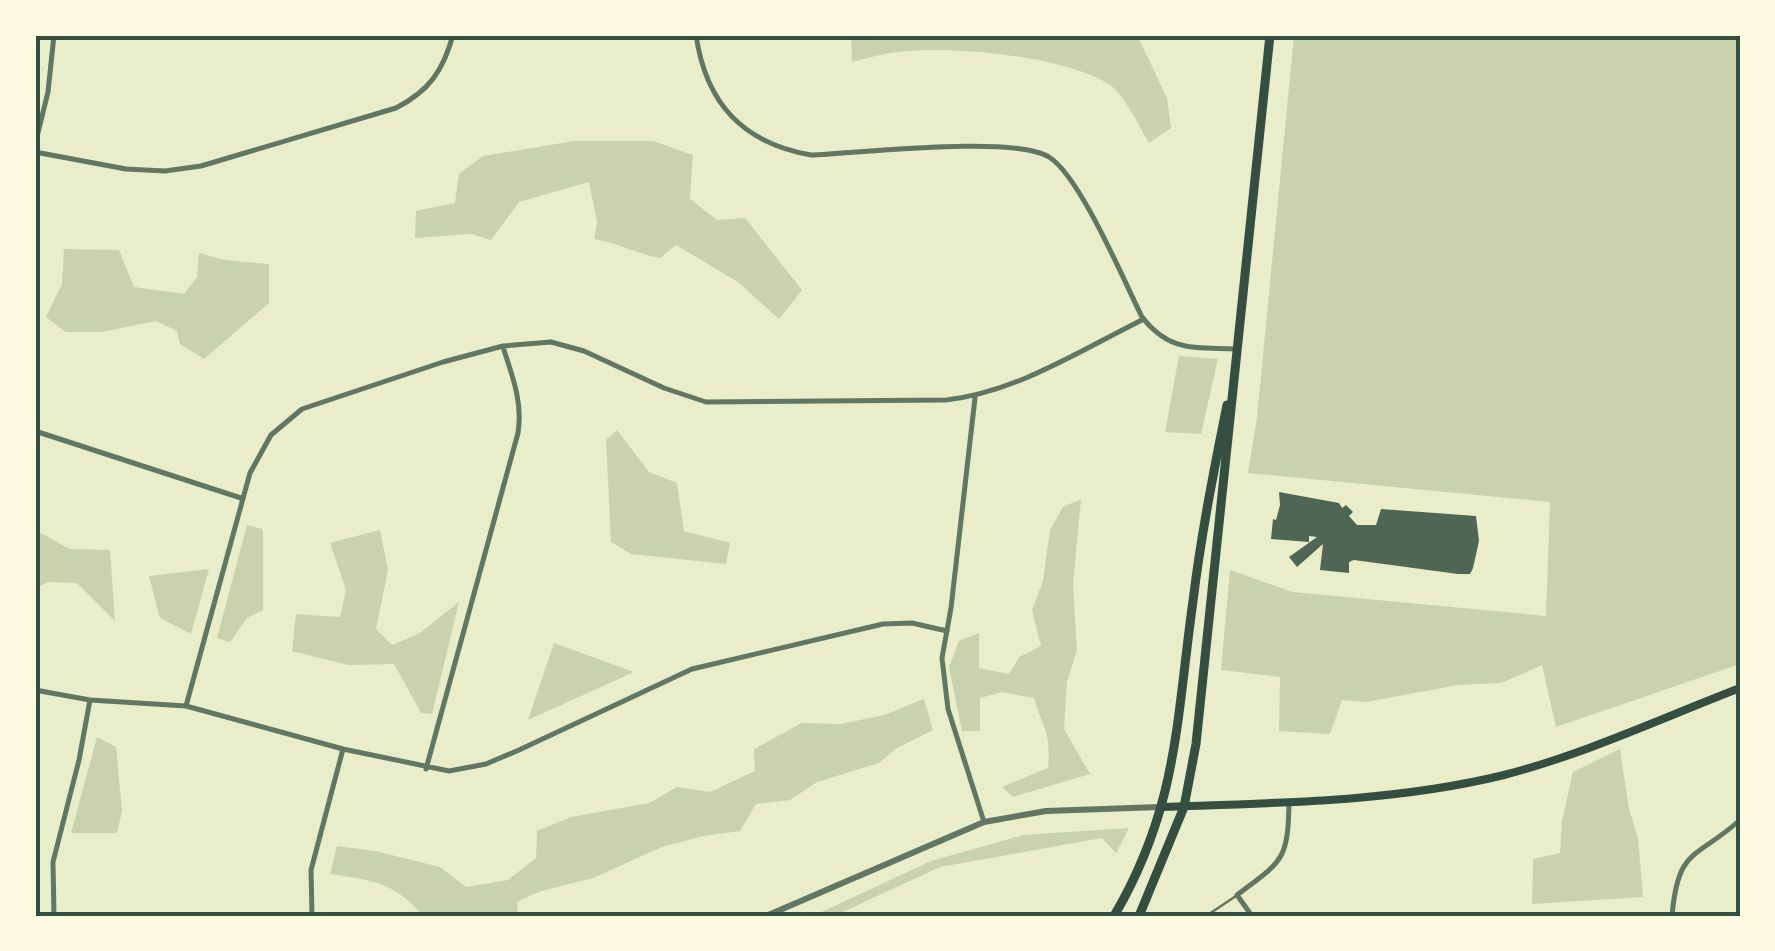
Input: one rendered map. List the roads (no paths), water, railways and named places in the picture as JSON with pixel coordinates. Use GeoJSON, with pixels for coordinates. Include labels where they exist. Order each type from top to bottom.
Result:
{"type":"FeatureCollection","features":[{"type":"Feature","properties":{"kind":"main road"},"geometry":{"type":"LineString","coordinates":[[1138,916],[1184,806],[1198,728],[1270,35]]}},
{"type":"Feature","properties":{"kind":"main road"},"geometry":{"type":"LineString","coordinates":[[1114,916],[1150,845],[1173,766],[1206,515],[1237,349]]}},
{"type":"Feature","properties":{"kind":"main road"},"geometry":{"type":"LineString","coordinates":[[1163,807],[1289,803],[1384,794],[1504,775],[1740,688]]}},
{"type":"Feature","properties":{"kind":"street"},"geometry":{"type":"LineString","coordinates":[[54,35],[48,92],[35,148],[126,169],[165,170],[202,166],[394,109],[420,96],[438,73],[454,35]]}},
{"type":"Feature","properties":{"kind":"street"},"geometry":{"type":"LineString","coordinates":[[696,35],[704,71],[723,106],[750,134],[773,146],[811,155],[1010,145],[1050,157],[1072,182],[1155,333],[1180,346],[1237,349]]}},
{"type":"Feature","properties":{"kind":"street"},"geometry":{"type":"LineString","coordinates":[[186,706],[242,498],[260,452],[272,435],[302,409],[380,381],[503,346],[550,342],[584,351],[664,388],[706,402],[875,403],[975,397],[1010,385],[1144,319]]}},
{"type":"Feature","properties":{"kind":"street"},"geometry":{"type":"LineString","coordinates":[[426,769],[519,425],[516,388],[503,346]]}},
{"type":"Feature","properties":{"kind":"street"},"geometry":{"type":"LineString","coordinates":[[975,397],[942,658],[943,689],[984,822]]}},
{"type":"Feature","properties":{"kind":"street"},"geometry":{"type":"LineString","coordinates":[[35,430],[242,498]]}},
{"type":"Feature","properties":{"kind":"street"},"geometry":{"type":"LineString","coordinates":[[35,690],[90,700],[186,706],[343,749],[449,772],[486,764],[692,669],[883,624],[912,623],[947,630]]}},
{"type":"Feature","properties":{"kind":"street"},"geometry":{"type":"LineString","coordinates":[[54,916],[53,862],[90,700]]}},
{"type":"Feature","properties":{"kind":"street"},"geometry":{"type":"LineString","coordinates":[[312,916],[312,870],[343,749]]}},
{"type":"Feature","properties":{"kind":"street"},"geometry":{"type":"LineString","coordinates":[[1252,916],[1237,895],[1273,868],[1284,854],[1289,803]]}},
{"type":"Feature","properties":{"kind":"street"},"geometry":{"type":"LineString","coordinates":[[766,916],[984,822],[1046,811],[1163,807]]}},
{"type":"Feature","properties":{"kind":"street"},"geometry":{"type":"LineString","coordinates":[[1672,916],[1675,882],[1681,867],[1740,820]]}},
{"type":"Feature","properties":{"kind":"lane"},"geometry":{"type":"LineString","coordinates":[[1206,916],[1237,895]]}}]}
